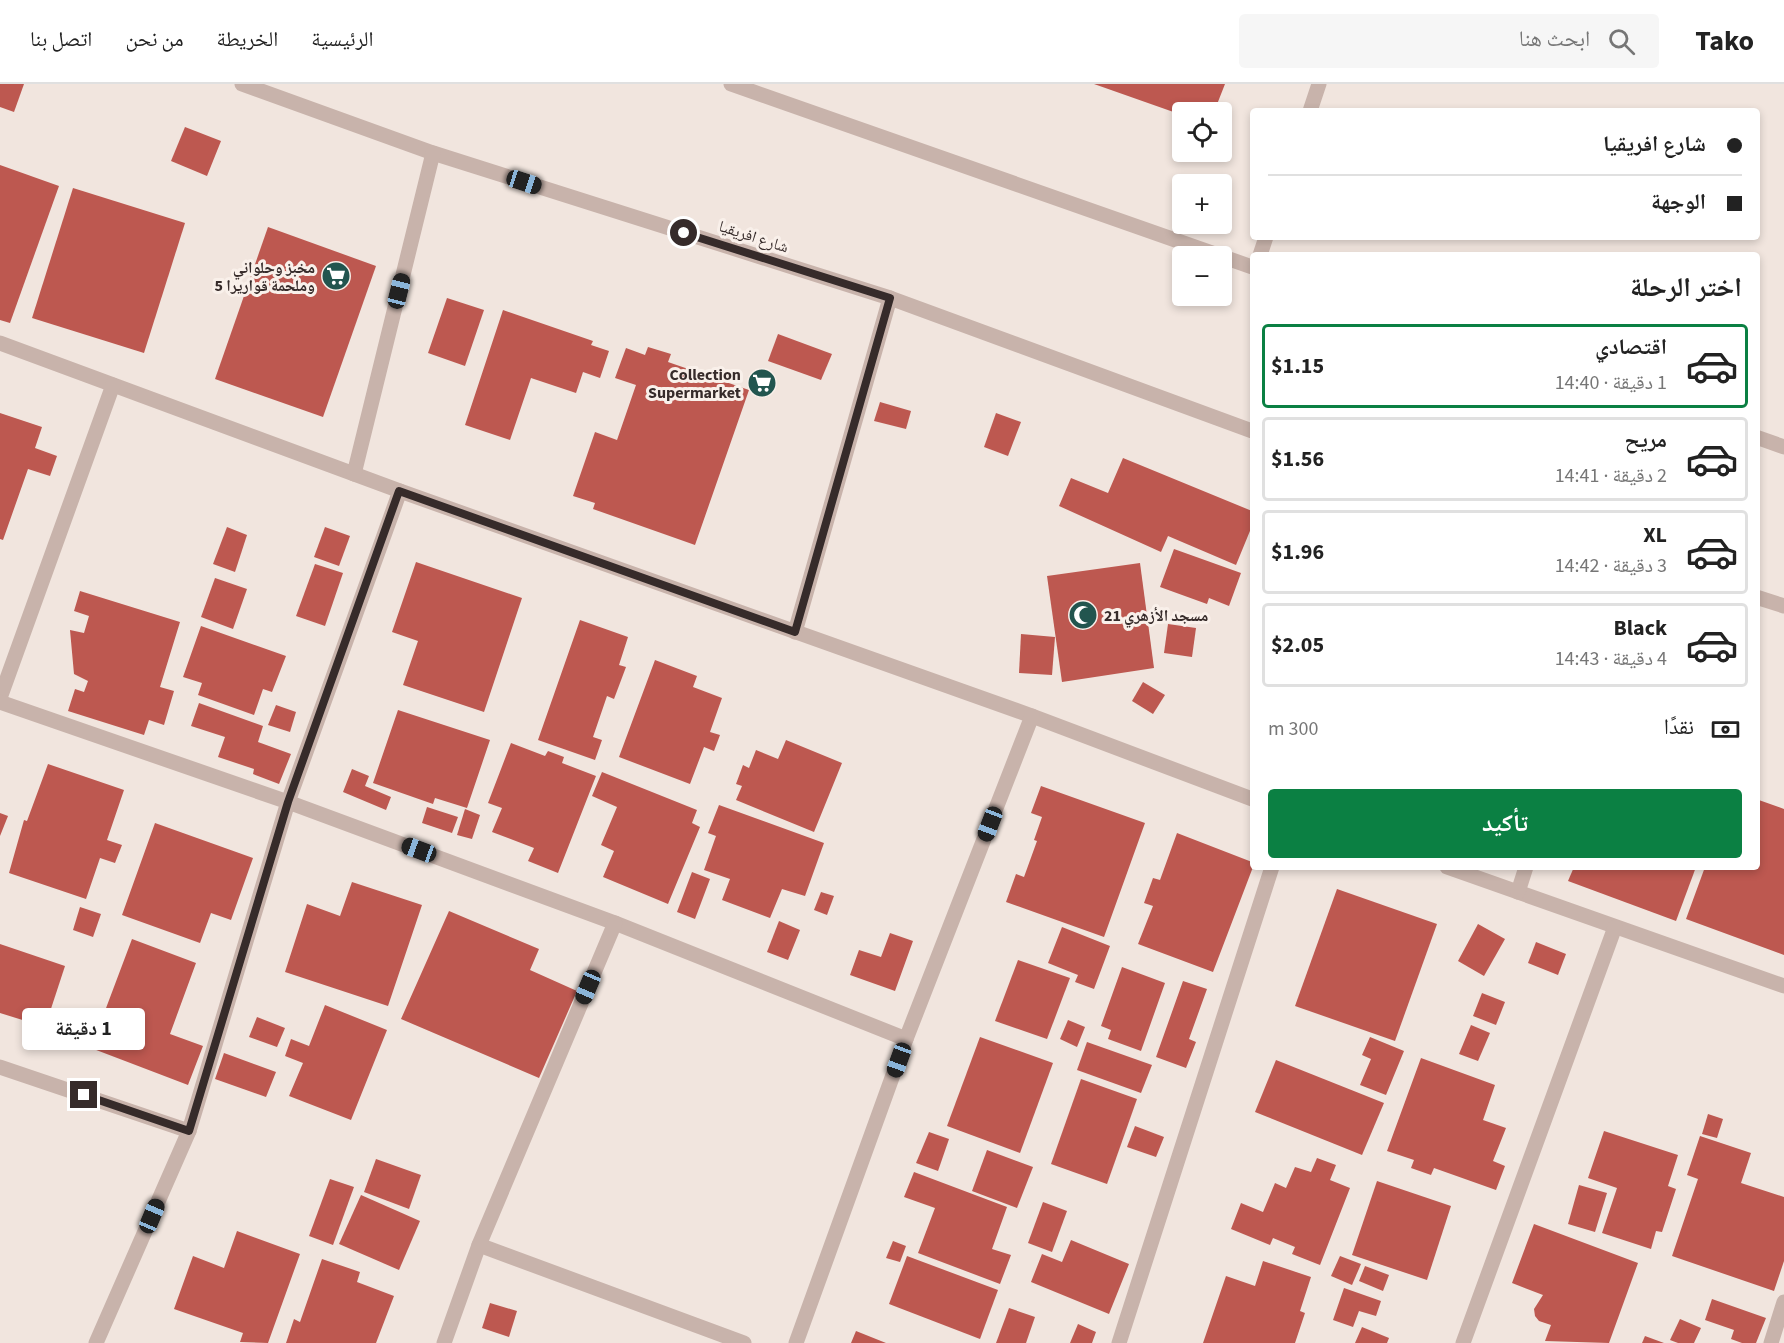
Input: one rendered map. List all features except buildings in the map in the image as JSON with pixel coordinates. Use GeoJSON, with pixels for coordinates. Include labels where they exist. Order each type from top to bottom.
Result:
{"type":"FeatureCollection","features":[{"type":"Feature","properties":{"kind":"street","name":"شارع افريقيا"},"geometry":{"type":"LineString","coordinates":[[242,84],[433,153],[890,298],[1250,430]]}},
{"type":"Feature","properties":{"kind":"street"},"geometry":{"type":"LineString","coordinates":[[731,84],[1250,266]]}},
{"type":"Feature","properties":{"kind":"street"},"geometry":{"type":"LineString","coordinates":[[1311,108],[1319,84]]}},
{"type":"Feature","properties":{"kind":"street"},"geometry":{"type":"LineString","coordinates":[[354,474],[433,153]]}},
{"type":"Feature","properties":{"kind":"street"},"geometry":{"type":"LineString","coordinates":[[795,632],[890,298]]}},
{"type":"Feature","properties":{"kind":"street"},"geometry":{"type":"LineString","coordinates":[[0,343],[399,491],[1032,716],[1250,798]]}},
{"type":"Feature","properties":{"kind":"street"},"geometry":{"type":"LineString","coordinates":[[113,385],[0,700],[288,802],[615,923],[906,1039]]}},
{"type":"Feature","properties":{"kind":"street"},"geometry":{"type":"LineString","coordinates":[[1760,438],[1784,447]]}},
{"type":"Feature","properties":{"kind":"street"},"geometry":{"type":"LineString","coordinates":[[96,1343],[189,1131],[288,802],[399,491]]}},
{"type":"Feature","properties":{"kind":"street"},"geometry":{"type":"LineString","coordinates":[[1760,598],[1784,606]]}},
{"type":"Feature","properties":{"kind":"street"},"geometry":{"type":"LineString","coordinates":[[796,1343],[906,1039],[1032,716]]}},
{"type":"Feature","properties":{"kind":"street"},"geometry":{"type":"LineString","coordinates":[[1119,1343],[1271,870]]}},
{"type":"Feature","properties":{"kind":"street"},"geometry":{"type":"LineString","coordinates":[[1456,870],[1784,986]]}},
{"type":"Feature","properties":{"kind":"street"},"geometry":{"type":"LineString","coordinates":[[1518,892],[1525,870]]}},
{"type":"Feature","properties":{"kind":"street"},"geometry":{"type":"LineString","coordinates":[[444,1343],[479,1245],[615,923]]}},
{"type":"Feature","properties":{"kind":"street"},"geometry":{"type":"LineString","coordinates":[[1463,1343],[1615,927]]}},
{"type":"Feature","properties":{"kind":"street"},"geometry":{"type":"LineString","coordinates":[[0,1067],[189,1131]]}},
{"type":"Feature","properties":{"kind":"street"},"geometry":{"type":"LineString","coordinates":[[479,1245],[744,1343]]}},
{"type":"Feature","properties":{"kind":"street"},"geometry":{"type":"LineString","coordinates":[[1771,1343],[1784,1302]]}},
{"type":"Feature","properties":{"kind":"place","name":"مخبز وحلواني وملحمة قواريرا 5"},"geometry":{"type":"Point","coordinates":[336,276]}},
{"type":"Feature","properties":{"kind":"place","name":"Collection Supermarket"},"geometry":{"type":"Point","coordinates":[762,383]}},
{"type":"Feature","properties":{"kind":"place","name":"مسجد الأزهري 21"},"geometry":{"type":"Point","coordinates":[1083,615]}},
{"type":"Feature","properties":{"kind":"route"},"geometry":{"type":"LineString","coordinates":[[84,1095],[189,1131],[288,802],[399,491],[795,632],[890,298],[684,233]]}}]}
